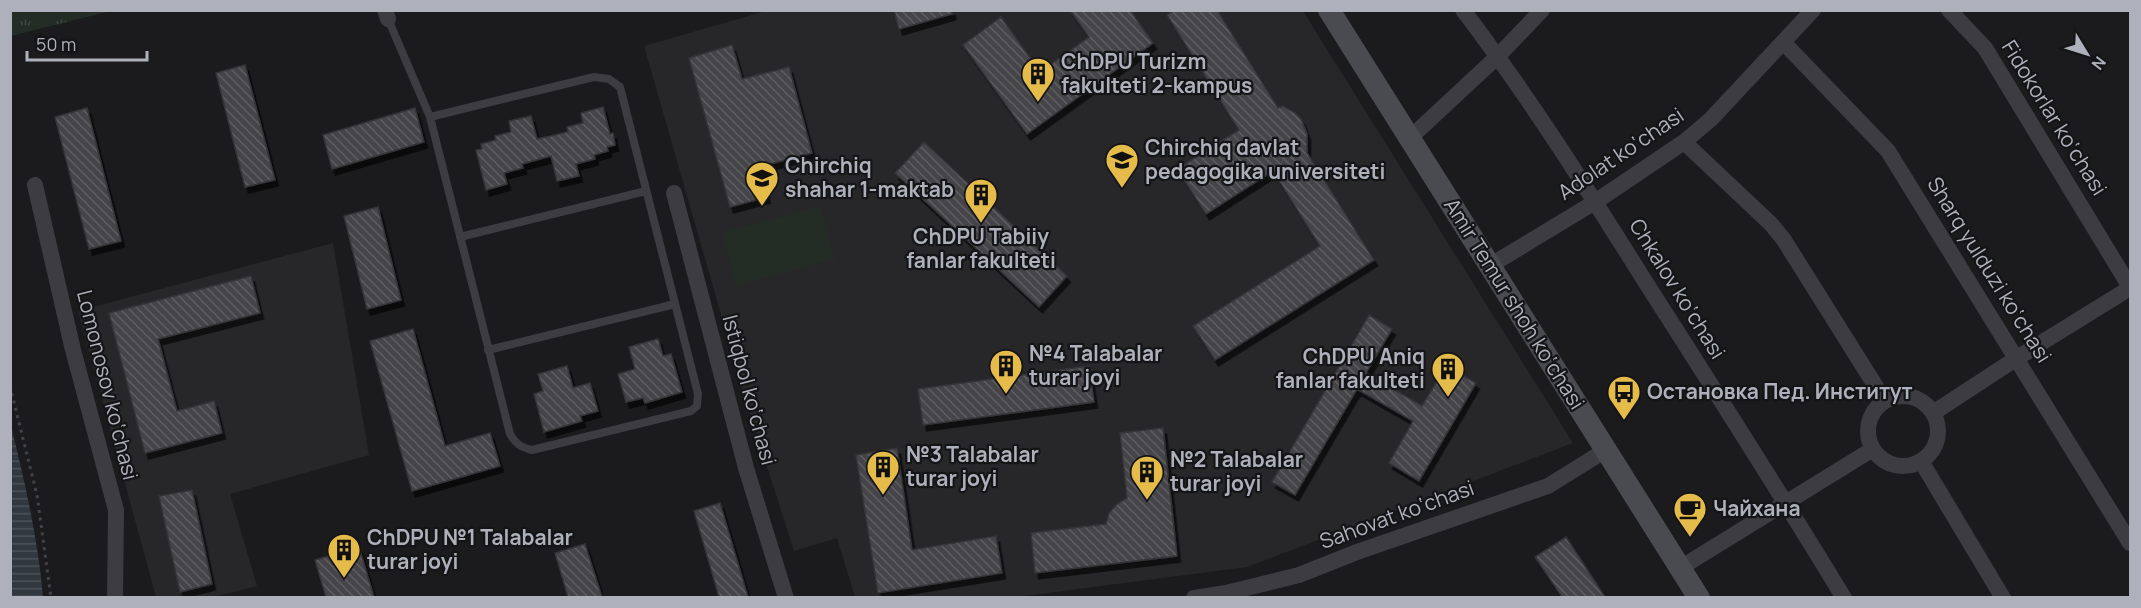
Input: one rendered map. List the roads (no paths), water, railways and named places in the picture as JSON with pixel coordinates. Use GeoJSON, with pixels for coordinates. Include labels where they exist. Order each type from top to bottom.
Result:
{"type":"FeatureCollection","features":[{"type":"Feature","properties":{"kind":"main road","name":"Amir Temur shoh ko‘chasi"},"geometry":{"type":"LineString","coordinates":[[1329,10],[1699,597]]}},
{"type":"Feature","properties":{"kind":"street","name":"Chkalov ko‘chasi"},"geometry":{"type":"LineString","coordinates":[[1463,10],[1498,56],[1595,202],[1844,597]]}},
{"type":"Feature","properties":{"kind":"street"},"geometry":{"type":"LineString","coordinates":[[1410,138],[1498,56],[1542,10]]}},
{"type":"Feature","properties":{"kind":"street","name":"Adolat ko‘chasi"},"geometry":{"type":"LineString","coordinates":[[1491,265],[1595,202],[1684,142],[1711,118],[1813,10]]}},
{"type":"Feature","properties":{"kind":"street","name":"Fidokorlar ko‘chasi"},"geometry":{"type":"LineString","coordinates":[[1949,10],[1985,48],[2130,287]]}},
{"type":"Feature","properties":{"kind":"street","name":"Sharq yulduzi ko‘chasi"},"geometry":{"type":"LineString","coordinates":[[1783,42],[1888,151],[2130,543]]}},
{"type":"Feature","properties":{"kind":"street"},"geometry":{"type":"LineString","coordinates":[[1684,142],[1771,224],[1784,240],[1885,401]]}},
{"type":"Feature","properties":{"kind":"street","name":"Lomonosov ko‘chasi"},"geometry":{"type":"LineString","coordinates":[[35,185],[73,350],[116,510],[115,597]]}},
{"type":"Feature","properties":{"kind":"street","name":"Istiqbol ko‘chasi"},"geometry":{"type":"LineString","coordinates":[[674,193],[746,468],[786,597]]}},
{"type":"Feature","properties":{"kind":"street"},"geometry":{"type":"LineString","coordinates":[[1933,413],[2130,287]]}},
{"type":"Feature","properties":{"kind":"street"},"geometry":{"type":"LineString","coordinates":[[1906,396],[1917,399],[1933,413],[1938,434],[1935,445],[1921,461],[1900,466],[1889,463],[1873,449],[1868,428],[1871,417],[1885,401],[1906,396]]}},
{"type":"Feature","properties":{"kind":"street"},"geometry":{"type":"LineString","coordinates":[[1680,568],[1873,449]]}},
{"type":"Feature","properties":{"kind":"street","name":"Sahovat ko‘chasi"},"geometry":{"type":"LineString","coordinates":[[1194,597],[1227,595],[1299,575],[1357,552],[1548,486],[1606,450]]}},
{"type":"Feature","properties":{"kind":"street"},"geometry":{"type":"LineString","coordinates":[[1921,461],[2003,597]]}},
{"type":"Feature","properties":{"kind":"lane"},"geometry":{"type":"LineString","coordinates":[[387,14],[430,117],[510,434],[520,447],[532,450],[691,411],[697,406],[698,394],[620,87],[609,79],[594,77],[430,117]]}},
{"type":"Feature","properties":{"kind":"lane"},"geometry":{"type":"LineString","coordinates":[[460,237],[646,191]]}},
{"type":"Feature","properties":{"kind":"lane"},"geometry":{"type":"LineString","coordinates":[[488,350],[675,304]]}},
{"type":"Feature","properties":{"kind":"place","name":"ChDPU Turizm fakulteti 2-kampus"},"geometry":{"type":"Point","coordinates":[1038,103]}},
{"type":"Feature","properties":{"kind":"place","name":"Chirchiq davlat pedagogika universiteti"},"geometry":{"type":"Point","coordinates":[1122,189]}},
{"type":"Feature","properties":{"kind":"place","name":"Chirchiq shahar 1-maktab"},"geometry":{"type":"Point","coordinates":[762,207]}},
{"type":"Feature","properties":{"kind":"place","name":"ChDPU Tabiiy fanlar fakulteti"},"geometry":{"type":"Point","coordinates":[981,224]}},
{"type":"Feature","properties":{"kind":"place","name":"№4 Talabalar turar joyi"},"geometry":{"type":"Point","coordinates":[1006,395]}},
{"type":"Feature","properties":{"kind":"place","name":"ChDPU Aniq fanlar fakulteti"},"geometry":{"type":"Point","coordinates":[1448,398]}},
{"type":"Feature","properties":{"kind":"place","name":"Остановка Пед. Институт"},"geometry":{"type":"Point","coordinates":[1624,421]}},
{"type":"Feature","properties":{"kind":"place","name":"№3 Talabalar turar joyi"},"geometry":{"type":"Point","coordinates":[883,496]}},
{"type":"Feature","properties":{"kind":"place","name":"№2 Talabalar turar joyi"},"geometry":{"type":"Point","coordinates":[1147,501]}},
{"type":"Feature","properties":{"kind":"place","name":"Чайхана"},"geometry":{"type":"Point","coordinates":[1690,538]}},
{"type":"Feature","properties":{"kind":"place","name":"ChDPU №1 Talabalar turar joyi"},"geometry":{"type":"Point","coordinates":[344,579]}}]}
